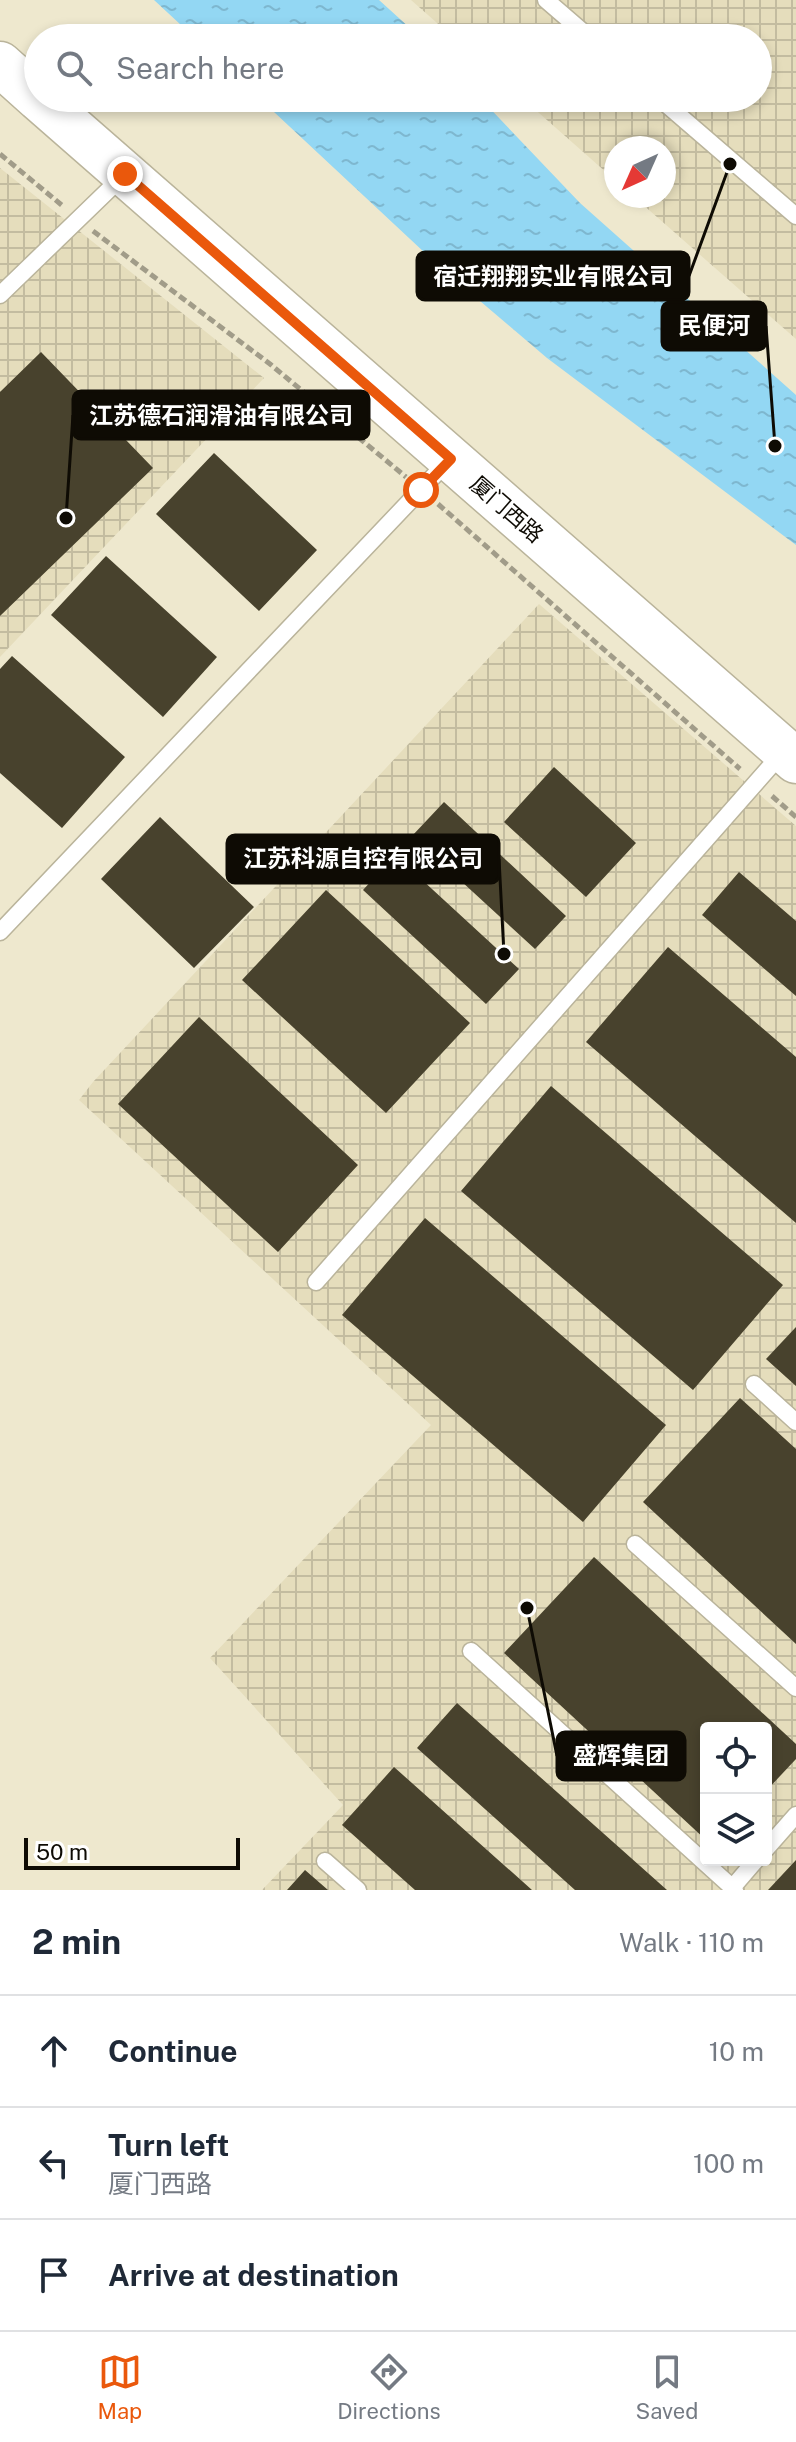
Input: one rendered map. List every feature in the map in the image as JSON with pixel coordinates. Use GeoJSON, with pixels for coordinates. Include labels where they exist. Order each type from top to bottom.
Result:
{"type":"FeatureCollection","features":[{"type":"Feature","properties":{"kind":"street","name":"厦门西路"},"geometry":{"type":"LineString","coordinates":[[0,64],[24,85]]}},
{"type":"Feature","properties":{"kind":"street","name":"厦门西路"},"geometry":{"type":"LineString","coordinates":[[54,112],[790,756]]}},
{"type":"Feature","properties":{"kind":"lane"},"geometry":{"type":"LineString","coordinates":[[546,0],[574,24]]}},
{"type":"Feature","properties":{"kind":"lane"},"geometry":{"type":"LineString","coordinates":[[675,112],[796,216]]}},
{"type":"Feature","properties":{"kind":"lane"},"geometry":{"type":"LineString","coordinates":[[0,295],[125,174]]}},
{"type":"Feature","properties":{"kind":"lane"},"geometry":{"type":"LineString","coordinates":[[0,932],[451,459]]}},
{"type":"Feature","properties":{"kind":"lane"},"geometry":{"type":"LineString","coordinates":[[316,1282],[790,756]]}},
{"type":"Feature","properties":{"kind":"lane"},"geometry":{"type":"LineString","coordinates":[[754,1384],[796,1422]]}},
{"type":"Feature","properties":{"kind":"lane"},"geometry":{"type":"LineString","coordinates":[[635,1544],[796,1688]]}},
{"type":"Feature","properties":{"kind":"lane"},"geometry":{"type":"LineString","coordinates":[[471,1651],[733,1889],[751,1866]]}},
{"type":"Feature","properties":{"kind":"lane"},"geometry":{"type":"LineString","coordinates":[[772,1842],[796,1815]]}},
{"type":"Feature","properties":{"kind":"lane"},"geometry":{"type":"LineString","coordinates":[[325,1861],[358,1890]]}},
{"type":"Feature","properties":{"kind":"shaded area"},"geometry":{"type":"Polygon","coordinates":[[[411,0],[796,0],[796,339],[647,208],[676,208],[676,136],[604,136],[604,170],[538,112],[772,112],[772,24],[438,24],[411,0]]]}},
{"type":"Feature","properties":{"kind":"shaded area"},"geometry":{"type":"Polygon","coordinates":[[[0,168],[264,378],[0,657],[0,168]]]}},
{"type":"Feature","properties":{"kind":"shaded area"},"geometry":{"type":"Polygon","coordinates":[[[539,604],[796,826],[796,1890],[262,1890],[343,1805],[210,1658],[431,1425],[79,1100],[539,604]]]}},
{"type":"Feature","properties":{"kind":"water"},"geometry":{"type":"Polygon","coordinates":[[[154,0],[379,0],[406,24],[180,24],[154,0]]]}},
{"type":"Feature","properties":{"kind":"water"},"geometry":{"type":"Polygon","coordinates":[[[274,112],[493,112],[580,203],[796,395],[796,545],[547,358],[440,267],[274,112]]]}},
{"type":"Feature","properties":{"kind":"building"},"geometry":{"type":"Polygon","coordinates":[[[41,352],[153,468],[0,616],[0,392],[41,352]]]}},
{"type":"Feature","properties":{"kind":"building"},"geometry":{"type":"Polygon","coordinates":[[[214,453],[317,550],[259,611],[156,514],[214,453]]]}},
{"type":"Feature","properties":{"kind":"building"},"geometry":{"type":"Polygon","coordinates":[[[106,556],[217,657],[163,717],[51,615],[106,556]]]}},
{"type":"Feature","properties":{"kind":"building"},"geometry":{"type":"Polygon","coordinates":[[[12,656],[125,757],[62,828],[0,773],[0,669],[12,656]]]}},
{"type":"Feature","properties":{"kind":"building"},"geometry":{"type":"Polygon","coordinates":[[[554,767],[636,843],[586,897],[504,822],[554,767]]]}},
{"type":"Feature","properties":{"kind":"building"},"geometry":{"type":"Polygon","coordinates":[[[444,802],[566,916],[535,949],[412,836],[444,802]]]}},
{"type":"Feature","properties":{"kind":"building"},"geometry":{"type":"Polygon","coordinates":[[[160,817],[254,907],[194,968],[101,879],[160,817]]]}},
{"type":"Feature","properties":{"kind":"building"},"geometry":{"type":"Polygon","coordinates":[[[395,855],[519,969],[486,1004],[363,890],[395,855]]]}},
{"type":"Feature","properties":{"kind":"building"},"geometry":{"type":"Polygon","coordinates":[[[739,872],[796,921],[796,996],[702,915],[739,872]]]}},
{"type":"Feature","properties":{"kind":"building"},"geometry":{"type":"Polygon","coordinates":[[[326,890],[470,1023],[386,1113],[242,980],[326,890]]]}},
{"type":"Feature","properties":{"kind":"building"},"geometry":{"type":"Polygon","coordinates":[[[668,947],[796,1057],[796,1223],[586,1042],[668,947]]]}},
{"type":"Feature","properties":{"kind":"building"},"geometry":{"type":"Polygon","coordinates":[[[199,1017],[358,1165],[278,1252],[118,1104],[199,1017]]]}},
{"type":"Feature","properties":{"kind":"building"},"geometry":{"type":"Polygon","coordinates":[[[551,1086],[783,1285],[693,1390],[461,1191],[551,1086]]]}},
{"type":"Feature","properties":{"kind":"building"},"geometry":{"type":"Polygon","coordinates":[[[425,1218],[666,1425],[583,1522],[342,1315],[425,1218]]]}},
{"type":"Feature","properties":{"kind":"building"},"geometry":{"type":"Polygon","coordinates":[[[796,1327],[796,1386],[766,1359],[796,1327]]]}},
{"type":"Feature","properties":{"kind":"building"},"geometry":{"type":"Polygon","coordinates":[[[740,1398],[796,1449],[796,1644],[643,1502],[740,1398]]]}},
{"type":"Feature","properties":{"kind":"building"},"geometry":{"type":"Polygon","coordinates":[[[594,1557],[796,1744],[796,1759],[772,1785],[772,1722],[700,1722],[700,1834],[504,1653],[594,1557]]]}},
{"type":"Feature","properties":{"kind":"building"},"geometry":{"type":"Polygon","coordinates":[[[457,1703],[667,1890],[575,1890],[417,1748],[457,1703]]]}},
{"type":"Feature","properties":{"kind":"building"},"geometry":{"type":"Polygon","coordinates":[[[394,1767],[532,1890],[415,1890],[342,1825],[394,1767]]]}},
{"type":"Feature","properties":{"kind":"building"},"geometry":{"type":"Polygon","coordinates":[[[796,1860],[796,1890],[768,1890],[796,1860]]]}},
{"type":"Feature","properties":{"kind":"building"},"geometry":{"type":"Polygon","coordinates":[[[305,1870],[328,1890],[287,1890],[305,1870]]]}},
{"type":"Feature","properties":{"kind":"place","name":"宿迁翔翔实业有限公司"},"geometry":{"type":"Point","coordinates":[730,164]}},
{"type":"Feature","properties":{"kind":"place","name":"民便河"},"geometry":{"type":"Point","coordinates":[775,446]}},
{"type":"Feature","properties":{"kind":"place","name":"江苏德石润滑油有限公司"},"geometry":{"type":"Point","coordinates":[66,518]}},
{"type":"Feature","properties":{"kind":"place","name":"江苏科源自控有限公司"},"geometry":{"type":"Point","coordinates":[504,954]}},
{"type":"Feature","properties":{"kind":"place","name":"盛辉集团"},"geometry":{"type":"Point","coordinates":[527,1608]}},
{"type":"Feature","properties":{"kind":"route"},"geometry":{"type":"LineString","coordinates":[[125,174],[451,459],[421,490]]}}]}
